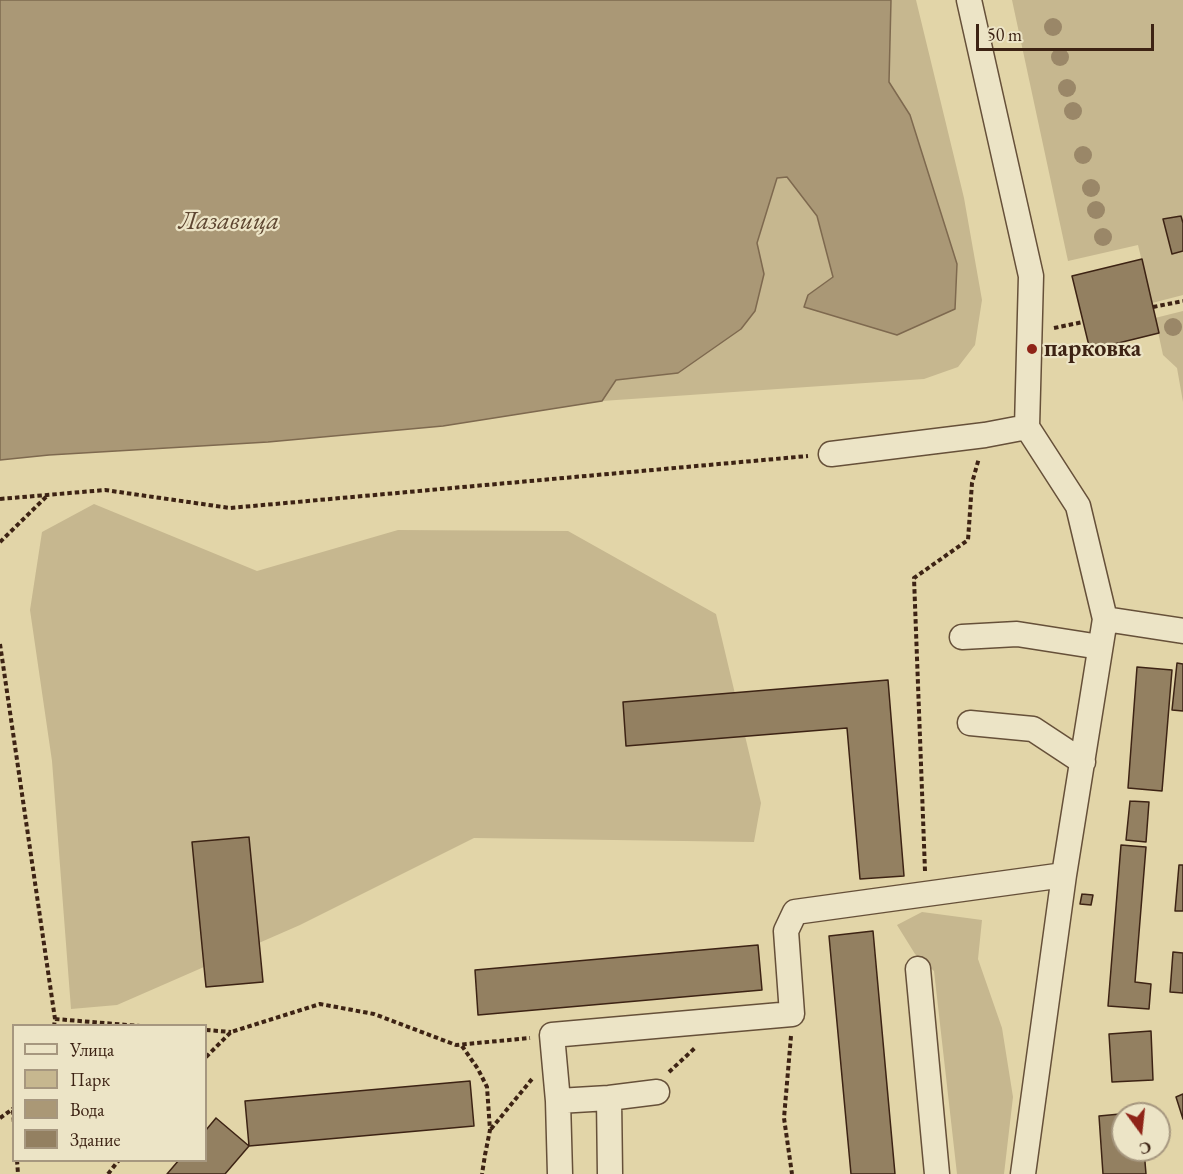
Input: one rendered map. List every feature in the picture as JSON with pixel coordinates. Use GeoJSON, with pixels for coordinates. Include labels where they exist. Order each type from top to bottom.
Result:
{"type":"FeatureCollection","features":[{"type":"Feature","properties":{"kind":"street"},"geometry":{"type":"LineString","coordinates":[[969,0],[1031,276],[1027,427],[1078,506],[1105,619],[1064,874],[1023,1174]]}},
{"type":"Feature","properties":{"kind":"street"},"geometry":{"type":"LineString","coordinates":[[831,454],[985,435],[1027,427]]}},
{"type":"Feature","properties":{"kind":"street"},"geometry":{"type":"LineString","coordinates":[[1105,619],[1183,631]]}},
{"type":"Feature","properties":{"kind":"street"},"geometry":{"type":"LineString","coordinates":[[962,637],[1017,634],[1100,647]]}},
{"type":"Feature","properties":{"kind":"street"},"geometry":{"type":"LineString","coordinates":[[970,723],[1033,729],[1083,762]]}},
{"type":"Feature","properties":{"kind":"street"},"geometry":{"type":"LineString","coordinates":[[560,1174],[558,1101],[553,1044],[726,1020],[792,1014],[786,931],[795,912],[1064,874]]}},
{"type":"Feature","properties":{"kind":"street"},"geometry":{"type":"LineString","coordinates":[[918,969],[937,1174]]}},
{"type":"Feature","properties":{"kind":"street"},"geometry":{"type":"LineString","coordinates":[[558,1101],[657,1092]]}},
{"type":"Feature","properties":{"kind":"street"},"geometry":{"type":"LineString","coordinates":[[609,1098],[610,1174]]}},
{"type":"Feature","properties":{"kind":"path"},"geometry":{"type":"LineString","coordinates":[[1153,308],[1183,301]]}},
{"type":"Feature","properties":{"kind":"path"},"geometry":{"type":"LineString","coordinates":[[1029,334],[1083,322]]}},
{"type":"Feature","properties":{"kind":"path"},"geometry":{"type":"LineString","coordinates":[[926,880],[914,578],[968,540],[972,483],[985,435]]}},
{"type":"Feature","properties":{"kind":"path"},"geometry":{"type":"LineString","coordinates":[[0,499],[105,490],[230,508],[831,454]]}},
{"type":"Feature","properties":{"kind":"path"},"geometry":{"type":"LineString","coordinates":[[0,542],[48,495]]}},
{"type":"Feature","properties":{"kind":"path"},"geometry":{"type":"LineString","coordinates":[[0,644],[54,1024]]}},
{"type":"Feature","properties":{"kind":"path"},"geometry":{"type":"LineString","coordinates":[[207,1030],[231,1032],[320,1004],[374,1014],[456,1046],[553,1044]]}},
{"type":"Feature","properties":{"kind":"path"},"geometry":{"type":"LineString","coordinates":[[792,1014],[784,1118],[792,1174]]}},
{"type":"Feature","properties":{"kind":"path"},"geometry":{"type":"LineString","coordinates":[[55,1020],[112,1024]]}},
{"type":"Feature","properties":{"kind":"path"},"geometry":{"type":"LineString","coordinates":[[657,1092],[670,1070],[726,1020]]}},
{"type":"Feature","properties":{"kind":"path"},"geometry":{"type":"LineString","coordinates":[[207,1056],[231,1032]]}},
{"type":"Feature","properties":{"kind":"path"},"geometry":{"type":"LineString","coordinates":[[490,1130],[553,1044]]}},
{"type":"Feature","properties":{"kind":"path"},"geometry":{"type":"LineString","coordinates":[[462,1046],[487,1087],[490,1130],[482,1174]]}},
{"type":"Feature","properties":{"kind":"path"},"geometry":{"type":"LineString","coordinates":[[108,1174],[118,1162]]}},
{"type":"Feature","properties":{"kind":"green space"},"geometry":{"type":"Polygon","coordinates":[[[891,0],[916,0],[964,198],[982,300],[975,345],[958,367],[924,379],[602,401],[616,380],[678,373],[764,274],[757,243],[777,178],[787,177],[817,216],[833,277],[808,295],[955,309],[957,264],[910,115],[889,82],[891,0]]]}},
{"type":"Feature","properties":{"kind":"green space"},"geometry":{"type":"Polygon","coordinates":[[[1012,0],[1183,0],[1183,295],[1152,303],[1138,245],[1068,261],[1012,0]]]}},
{"type":"Feature","properties":{"kind":"green space"},"geometry":{"type":"Polygon","coordinates":[[[1183,311],[1183,402],[1177,368],[1163,355],[1155,318],[1183,311]]]}},
{"type":"Feature","properties":{"kind":"green space"},"geometry":{"type":"Polygon","coordinates":[[[94,504],[257,571],[398,530],[568,531],[716,614],[761,803],[754,842],[474,838],[300,925],[117,1005],[71,1009],[52,761],[30,610],[42,532],[94,504]]]}},
{"type":"Feature","properties":{"kind":"green space"},"geometry":{"type":"Polygon","coordinates":[[[922,912],[982,920],[978,959],[1002,1028],[1013,1097],[1004,1174],[957,1174],[934,971],[915,954],[897,925],[922,912]]]}},
{"type":"Feature","properties":{"kind":"water","name":"Лазавица"},"geometry":{"type":"Polygon","coordinates":[[[0,0],[891,0],[889,82],[910,115],[957,264],[955,309],[897,335],[804,307],[808,295],[833,277],[817,216],[787,177],[777,178],[757,243],[764,274],[755,311],[741,329],[678,373],[616,380],[602,401],[443,426],[268,442],[0,460],[0,0]]]}},
{"type":"Feature","properties":{"kind":"building"},"geometry":{"type":"Polygon","coordinates":[[[1181,216],[1183,251],[1172,254],[1163,219],[1181,216]]]}},
{"type":"Feature","properties":{"kind":"building"},"geometry":{"type":"Polygon","coordinates":[[[1142,259],[1159,333],[1090,350],[1072,276],[1142,259]]]}},
{"type":"Feature","properties":{"kind":"building"},"geometry":{"type":"Polygon","coordinates":[[[1177,663],[1183,664],[1183,711],[1172,710],[1177,663]]]}},
{"type":"Feature","properties":{"kind":"building"},"geometry":{"type":"Polygon","coordinates":[[[1137,667],[1172,670],[1162,791],[1128,788],[1137,667]]]}},
{"type":"Feature","properties":{"kind":"building"},"geometry":{"type":"Polygon","coordinates":[[[888,680],[904,876],[860,879],[847,728],[626,746],[623,702],[888,680]]]}},
{"type":"Feature","properties":{"kind":"building"},"geometry":{"type":"Polygon","coordinates":[[[1130,801],[1149,802],[1146,842],[1126,840],[1130,801]]]}},
{"type":"Feature","properties":{"kind":"building"},"geometry":{"type":"Polygon","coordinates":[[[249,837],[263,982],[206,987],[192,842],[249,837]]]}},
{"type":"Feature","properties":{"kind":"building"},"geometry":{"type":"Polygon","coordinates":[[[1121,845],[1146,847],[1135,982],[1151,984],[1149,1009],[1108,1006],[1121,845]]]}},
{"type":"Feature","properties":{"kind":"building"},"geometry":{"type":"Polygon","coordinates":[[[1179,865],[1183,865],[1183,911],[1175,911],[1179,865]]]}},
{"type":"Feature","properties":{"kind":"building"},"geometry":{"type":"Polygon","coordinates":[[[1082,894],[1093,895],[1091,905],[1080,904],[1082,894]]]}},
{"type":"Feature","properties":{"kind":"building"},"geometry":{"type":"Polygon","coordinates":[[[873,931],[895,1174],[851,1174],[829,936],[873,931]]]}},
{"type":"Feature","properties":{"kind":"building"},"geometry":{"type":"Polygon","coordinates":[[[758,945],[762,990],[478,1015],[475,970],[758,945]]]}},
{"type":"Feature","properties":{"kind":"building"},"geometry":{"type":"Polygon","coordinates":[[[1173,952],[1183,953],[1183,993],[1170,992],[1173,952]]]}},
{"type":"Feature","properties":{"kind":"building"},"geometry":{"type":"Polygon","coordinates":[[[1151,1031],[1153,1080],[1112,1082],[1109,1034],[1151,1031]]]}},
{"type":"Feature","properties":{"kind":"building"},"geometry":{"type":"Polygon","coordinates":[[[470,1081],[474,1126],[249,1146],[245,1101],[470,1081]]]}},
{"type":"Feature","properties":{"kind":"building"},"geometry":{"type":"Polygon","coordinates":[[[1183,1094],[1183,1119],[1176,1097],[1183,1094]]]}},
{"type":"Feature","properties":{"kind":"building"},"geometry":{"type":"Polygon","coordinates":[[[1111,1115],[1111,1162],[1145,1162],[1146,1174],[1103,1174],[1099,1116],[1111,1115]]]}},
{"type":"Feature","properties":{"kind":"building"},"geometry":{"type":"Polygon","coordinates":[[[216,1118],[249,1146],[225,1174],[167,1174],[177,1162],[207,1162],[207,1129],[216,1118]]]}},
{"type":"Feature","properties":{"kind":"place","name":"парковка"},"geometry":{"type":"Point","coordinates":[1032,349]}}]}
